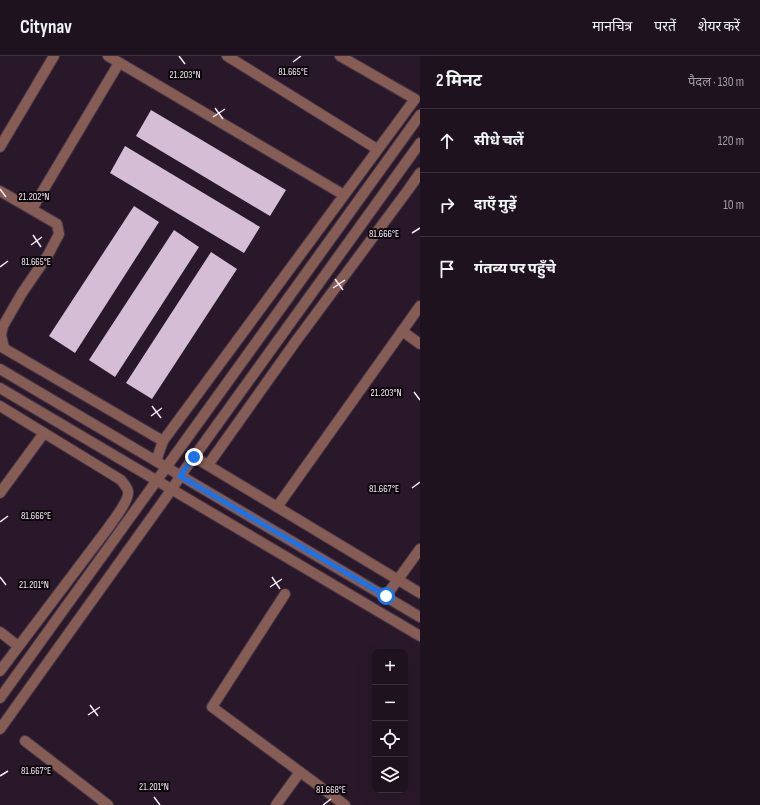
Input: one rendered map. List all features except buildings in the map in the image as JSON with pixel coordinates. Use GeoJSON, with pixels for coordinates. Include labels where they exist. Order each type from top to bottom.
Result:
{"type":"FeatureCollection","features":[{"type":"Feature","properties":{"kind":"street"},"geometry":{"type":"LineString","coordinates":[[0,148],[54,56]]}},
{"type":"Feature","properties":{"kind":"street"},"geometry":{"type":"LineString","coordinates":[[108,56],[344,195]]}},
{"type":"Feature","properties":{"kind":"street"},"geometry":{"type":"LineString","coordinates":[[227,56],[377,149]]}},
{"type":"Feature","properties":{"kind":"street"},"geometry":{"type":"LineString","coordinates":[[156,461],[163,441],[417,95],[340,56]]}},
{"type":"Feature","properties":{"kind":"street"},"geometry":{"type":"LineString","coordinates":[[32,209],[119,62]]}},
{"type":"Feature","properties":{"kind":"street"},"geometry":{"type":"LineString","coordinates":[[0,698],[420,115]]}},
{"type":"Feature","properties":{"kind":"street"},"geometry":{"type":"LineString","coordinates":[[0,729],[420,143]]}},
{"type":"Feature","properties":{"kind":"street"},"geometry":{"type":"LineString","coordinates":[[208,465],[296,341],[420,173]]}},
{"type":"Feature","properties":{"kind":"street"},"geometry":{"type":"LineString","coordinates":[[0,191],[57,224],[59,234],[48,255],[22,293],[3,326],[1,335],[2,347],[163,441]]}},
{"type":"Feature","properties":{"kind":"street"},"geometry":{"type":"LineString","coordinates":[[278,507],[420,306]]}},
{"type":"Feature","properties":{"kind":"street"},"geometry":{"type":"LineString","coordinates":[[402,331],[420,344]]}},
{"type":"Feature","properties":{"kind":"street"},"geometry":{"type":"LineString","coordinates":[[0,369],[420,617]]}},
{"type":"Feature","properties":{"kind":"street"},"geometry":{"type":"LineString","coordinates":[[0,388],[420,636]]}},
{"type":"Feature","properties":{"kind":"street"},"geometry":{"type":"LineString","coordinates":[[0,406],[121,480],[128,490],[128,494],[123,505],[108,528],[0,671]]}},
{"type":"Feature","properties":{"kind":"street"},"geometry":{"type":"LineString","coordinates":[[0,493],[44,433]]}},
{"type":"Feature","properties":{"kind":"street"},"geometry":{"type":"LineString","coordinates":[[194,457],[420,593]]}},
{"type":"Feature","properties":{"kind":"street"},"geometry":{"type":"LineString","coordinates":[[386,596],[420,549]]}},
{"type":"Feature","properties":{"kind":"street"},"geometry":{"type":"LineString","coordinates":[[285,594],[212,707],[344,805]]}},
{"type":"Feature","properties":{"kind":"street"},"geometry":{"type":"LineString","coordinates":[[0,632],[18,646]]}},
{"type":"Feature","properties":{"kind":"street"},"geometry":{"type":"LineString","coordinates":[[25,741],[108,805]]}},
{"type":"Feature","properties":{"kind":"street"},"geometry":{"type":"LineString","coordinates":[[276,805],[300,772]]}},
{"type":"Feature","properties":{"kind":"route"},"geometry":{"type":"LineString","coordinates":[[194,457],[180,476],[386,596]]}}]}
